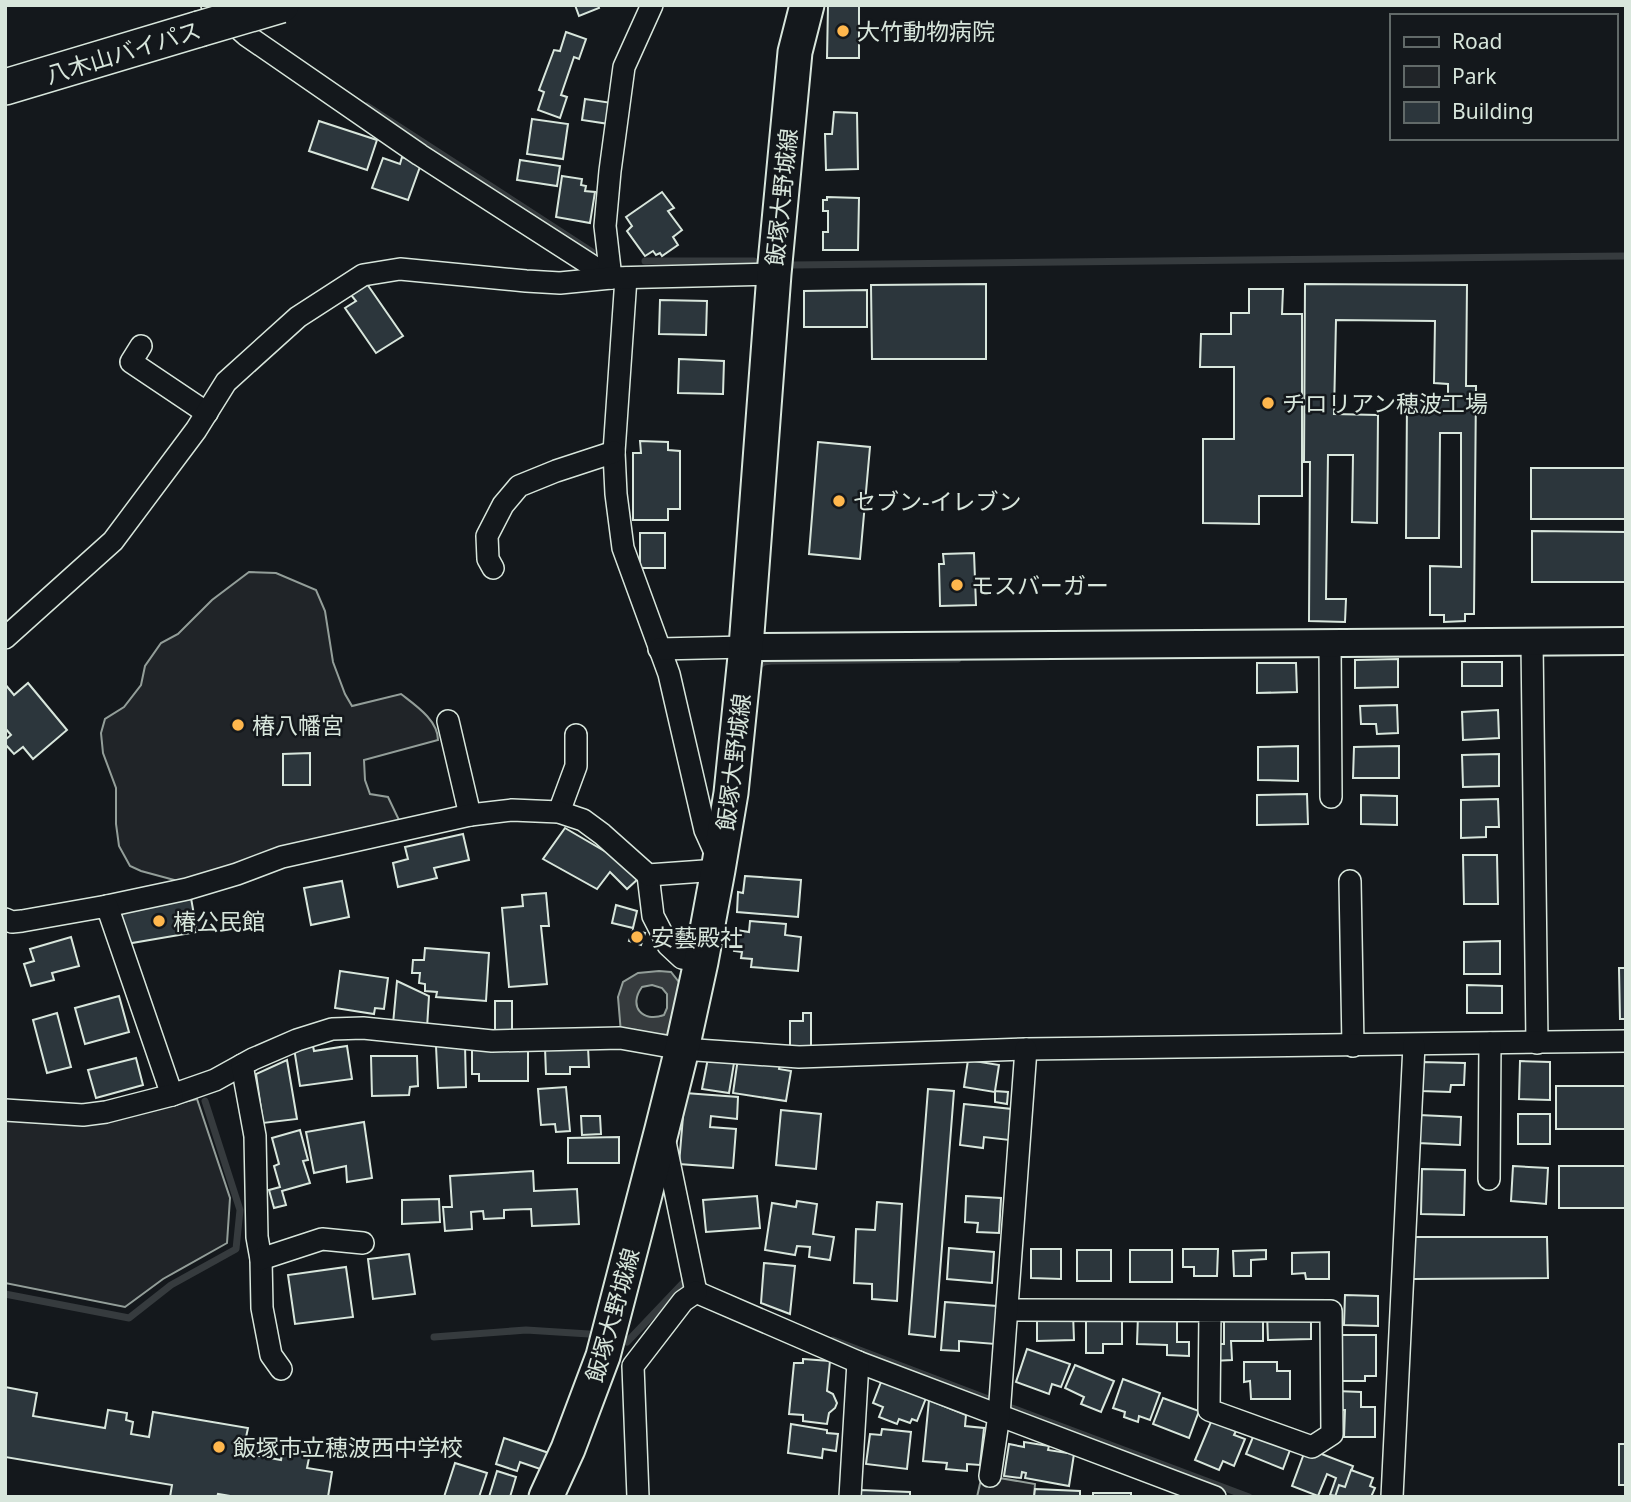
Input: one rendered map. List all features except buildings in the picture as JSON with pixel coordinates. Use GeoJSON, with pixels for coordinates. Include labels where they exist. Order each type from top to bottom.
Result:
{"type":"FeatureCollection","features":[{"type":"Feature","properties":{"kind":"highway","name":"八木山バイパス"},"geometry":{"type":"LineString","coordinates":[[5,87],[205,17],[281,5]]}},
{"type":"Feature","properties":{"kind":"main road","name":"飯塚大野城線"},"geometry":{"type":"LineString","coordinates":[[546,1497],[568,1449],[618,1361],[662,1129],[701,962],[719,865],[731,793],[746,647],[774,274],[795,52],[807,5]]}},
{"type":"Feature","properties":{"kind":"street"},"geometry":{"type":"LineString","coordinates":[[648,875],[719,865],[705,830],[669,674],[623,548],[616,494],[614,452],[619,278],[605,226],[624,66],[652,5]]}},
{"type":"Feature","properties":{"kind":"street"},"geometry":{"type":"LineString","coordinates":[[205,17],[246,36],[420,155],[619,278]]}},
{"type":"Feature","properties":{"kind":"street"},"geometry":{"type":"LineString","coordinates":[[5,638],[113,541],[196,430],[226,382],[298,317],[363,275],[400,269],[560,283],[619,278],[774,274]]}},
{"type":"Feature","properties":{"kind":"street"},"geometry":{"type":"LineString","coordinates":[[141,346],[131,362],[207,413]]}},
{"type":"Feature","properties":{"kind":"street"},"geometry":{"type":"LineString","coordinates":[[493,568],[488,559],[487,536],[503,505],[519,486],[614,452]]}},
{"type":"Feature","properties":{"kind":"street"},"geometry":{"type":"LineString","coordinates":[[659,649],[1626,641]]}},
{"type":"Feature","properties":{"kind":"street"},"geometry":{"type":"LineString","coordinates":[[1532,642],[1537,1042]]}},
{"type":"Feature","properties":{"kind":"street"},"geometry":{"type":"LineString","coordinates":[[1330,643],[1331,797]]}},
{"type":"Feature","properties":{"kind":"street"},"geometry":{"type":"LineString","coordinates":[[448,721],[470,815]]}},
{"type":"Feature","properties":{"kind":"street"},"geometry":{"type":"LineString","coordinates":[[559,812],[576,766],[576,735]]}},
{"type":"Feature","properties":{"kind":"street"},"geometry":{"type":"LineString","coordinates":[[5,919],[12,922],[22,921],[187,889],[282,857],[470,815],[512,810],[559,812],[583,820],[648,875],[653,916],[668,945],[682,958],[701,962]]}},
{"type":"Feature","properties":{"kind":"street"},"geometry":{"type":"LineString","coordinates":[[1350,881],[1353,1046]]}},
{"type":"Feature","properties":{"kind":"street"},"geometry":{"type":"LineString","coordinates":[[107,906],[172,1095]]}},
{"type":"Feature","properties":{"kind":"street"},"geometry":{"type":"LineString","coordinates":[[5,1110],[83,1115],[106,1112],[172,1095],[215,1080],[297,1040],[332,1029],[363,1028],[492,1041],[620,1038],[682,1049],[799,1057],[1026,1049],[1626,1041]]}},
{"type":"Feature","properties":{"kind":"street"},"geometry":{"type":"LineString","coordinates":[[1489,1179],[1490,1043]]}},
{"type":"Feature","properties":{"kind":"street"},"geometry":{"type":"LineString","coordinates":[[1392,1497],[1414,1045]]}},
{"type":"Feature","properties":{"kind":"street"},"geometry":{"type":"LineString","coordinates":[[990,1476],[999,1415],[1026,1049]]}},
{"type":"Feature","properties":{"kind":"street"},"geometry":{"type":"LineString","coordinates":[[242,1065],[255,1136],[257,1237],[261,1259],[262,1308],[271,1355],[281,1369]]}},
{"type":"Feature","properties":{"kind":"street"},"geometry":{"type":"LineString","coordinates":[[662,1129],[696,1292]]}},
{"type":"Feature","properties":{"kind":"street"},"geometry":{"type":"LineString","coordinates":[[261,1259],[322,1239],[363,1243]]}},
{"type":"Feature","properties":{"kind":"street"},"geometry":{"type":"LineString","coordinates":[[638,1497],[618,1361],[696,1292]]}},
{"type":"Feature","properties":{"kind":"street"},"geometry":{"type":"LineString","coordinates":[[696,1292],[858,1362],[1208,1495]]}},
{"type":"Feature","properties":{"kind":"street"},"geometry":{"type":"LineString","coordinates":[[1007,1310],[1331,1311],[1332,1434],[1312,1447],[1209,1410],[1210,1311]]}},
{"type":"Feature","properties":{"kind":"street"},"geometry":{"type":"LineString","coordinates":[[850,1497],[858,1362]]}},
{"type":"Feature","properties":{"kind":"green space"},"geometry":{"type":"Polygon","coordinates":[[[249,572],[276,573],[316,590],[325,611],[333,662],[352,706],[401,694],[430,720],[438,740],[364,760],[365,780],[370,794],[388,797],[399,820],[390,830],[189,884],[141,871],[130,866],[119,846],[116,788],[103,753],[101,733],[105,719],[124,707],[141,685],[145,666],[161,643],[178,634],[212,600],[249,572]]]}},
{"type":"Feature","properties":{"kind":"green space"},"geometry":{"type":"Polygon","coordinates":[[[197,1099],[230,1198],[227,1243],[163,1279],[125,1307],[5,1283],[5,1116],[97,1122],[197,1099]]]}},
{"type":"Feature","properties":{"kind":"green space"},"geometry":{"type":"Polygon","coordinates":[[[982,1475],[1035,1484],[1034,1497],[977,1497],[982,1475]]]}},
{"type":"Feature","properties":{"kind":"shaded area"},"geometry":{"type":"Polygon","coordinates":[[[671,972],[682,986],[672,1035],[621,1033],[618,997],[623,982],[638,973],[671,972]],[[652,985],[642,987],[636,1001],[639,1011],[649,1017],[664,1015],[667,994],[662,988],[652,985]]]}},
{"type":"Feature","properties":{"kind":"waterway"},"geometry":{"type":"LineString","coordinates":[[367,106],[592,252]]}},
{"type":"Feature","properties":{"kind":"waterway"},"geometry":{"type":"LineString","coordinates":[[792,265],[1626,256]]}},
{"type":"Feature","properties":{"kind":"waterway"},"geometry":{"type":"LineString","coordinates":[[645,261],[754,261]]}},
{"type":"Feature","properties":{"kind":"waterway"},"geometry":{"type":"LineString","coordinates":[[757,669],[764,662],[771,661],[958,659]]}},
{"type":"Feature","properties":{"kind":"waterway"},"geometry":{"type":"LineString","coordinates":[[5,1294],[129,1318],[171,1285],[236,1249],[240,1210],[205,1101]]}},
{"type":"Feature","properties":{"kind":"waterway"},"geometry":{"type":"LineString","coordinates":[[627,1342],[685,1281]]}},
{"type":"Feature","properties":{"kind":"waterway"},"geometry":{"type":"LineString","coordinates":[[434,1337],[526,1330],[589,1334]]}},
{"type":"Feature","properties":{"kind":"waterway"},"geometry":{"type":"LineString","coordinates":[[833,1340],[991,1400]]}},
{"type":"Feature","properties":{"kind":"waterway"},"geometry":{"type":"LineString","coordinates":[[1012,1408],[1249,1497]]}},
{"type":"Feature","properties":{"kind":"place","name":"大竹動物病院"},"geometry":{"type":"Point","coordinates":[843,31]}},
{"type":"Feature","properties":{"kind":"place","name":"チロリアン穂波工場"},"geometry":{"type":"Point","coordinates":[1268,403]}},
{"type":"Feature","properties":{"kind":"place","name":"セブン-イレブン"},"geometry":{"type":"Point","coordinates":[839,501]}},
{"type":"Feature","properties":{"kind":"place","name":"モスバーガー"},"geometry":{"type":"Point","coordinates":[957,585]}},
{"type":"Feature","properties":{"kind":"place","name":"椿八幡宮"},"geometry":{"type":"Point","coordinates":[238,725]}},
{"type":"Feature","properties":{"kind":"place","name":"椿公民館"},"geometry":{"type":"Point","coordinates":[159,921]}},
{"type":"Feature","properties":{"kind":"place","name":"安藝殿社"},"geometry":{"type":"Point","coordinates":[637,937]}},
{"type":"Feature","properties":{"kind":"place","name":"飯塚市立穂波西中学校"},"geometry":{"type":"Point","coordinates":[219,1447]}}]}
